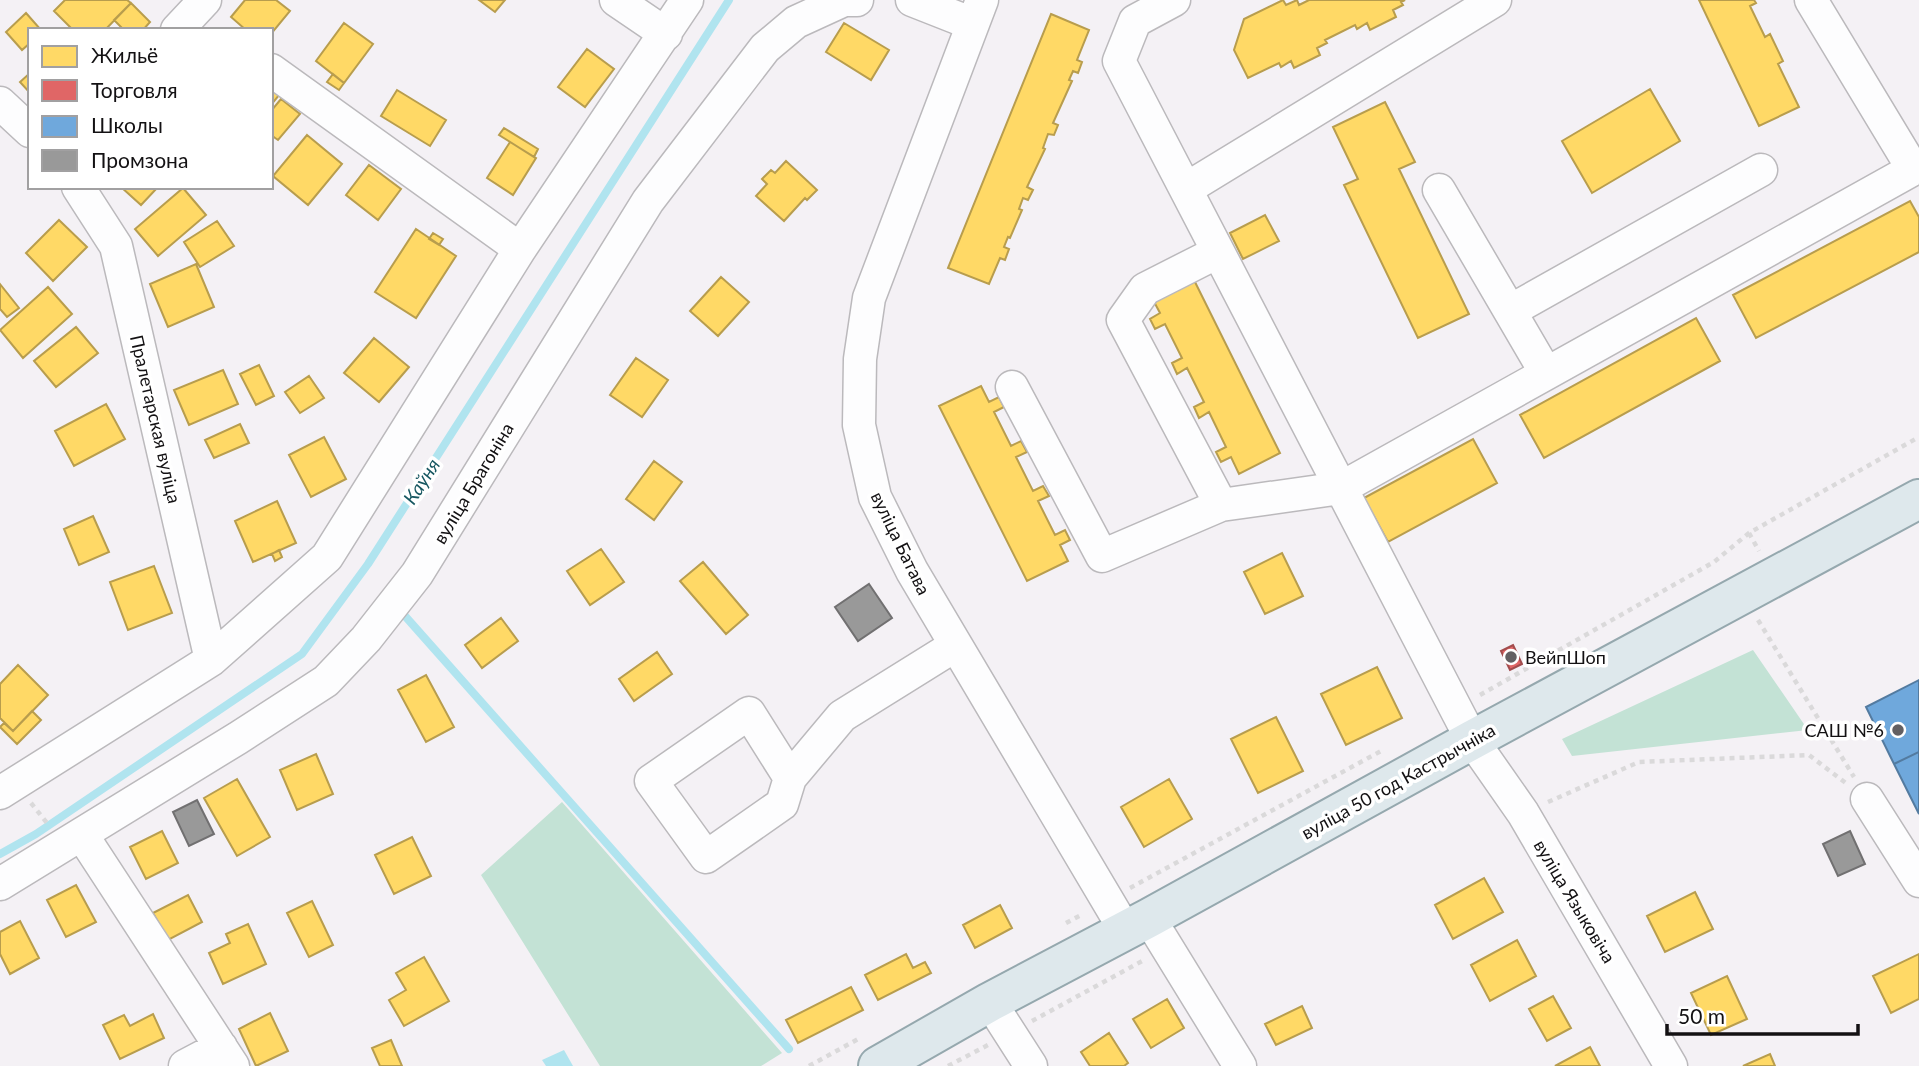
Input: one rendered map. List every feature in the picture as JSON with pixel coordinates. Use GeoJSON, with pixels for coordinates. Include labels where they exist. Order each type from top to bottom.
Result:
{"type":"FeatureCollection","features":[{"type":"Feature","properties":{"kind":"main road","name":"вуліца 50 год Кастрычніка"},"geometry":{"type":"LineString","coordinates":[[873,1050],[990,1002],[1127,916],[1464,725],[1919,499]]}},
{"type":"Feature","properties":{"kind":"street"},"geometry":{"type":"LineString","coordinates":[[616,0],[666,34]]}},
{"type":"Feature","properties":{"kind":"street"},"geometry":{"type":"LineString","coordinates":[[5,780],[211,660],[327,557],[520,249],[687,0]]}},
{"type":"Feature","properties":{"kind":"street","name":"вуліца Брагоніна"},"geometry":{"type":"LineString","coordinates":[[0,884],[326,681],[366,639],[417,574],[648,201],[765,48],[796,23],[844,0],[857,0]]}},
{"type":"Feature","properties":{"kind":"street"},"geometry":{"type":"LineString","coordinates":[[912,0],[977,12]]}},
{"type":"Feature","properties":{"kind":"street","name":"вуліца Языковіча"},"geometry":{"type":"LineString","coordinates":[[1174,0],[1135,21],[1119,61],[1464,725],[1523,813],[1671,1066]]}},
{"type":"Feature","properties":{"kind":"street"},"geometry":{"type":"LineString","coordinates":[[1186,189],[1495,0]]}},
{"type":"Feature","properties":{"kind":"street"},"geometry":{"type":"LineString","coordinates":[[1012,387],[1102,556],[1221,505],[1341,488],[1916,167],[1811,0]]}},
{"type":"Feature","properties":{"kind":"street","name":"вуліца Батава"},"geometry":{"type":"LineString","coordinates":[[977,12],[869,298],[860,359],[859,425],[875,497],[912,571],[956,645],[1127,916],[1240,1066]]}},
{"type":"Feature","properties":{"kind":"street"},"geometry":{"type":"LineString","coordinates":[[273,71],[520,249]]}},
{"type":"Feature","properties":{"kind":"street"},"geometry":{"type":"LineString","coordinates":[[0,103],[28,129]]}},
{"type":"Feature","properties":{"kind":"street"},"geometry":{"type":"LineString","coordinates":[[1510,311],[1761,170]]}},
{"type":"Feature","properties":{"kind":"street","name":"Пралетарская вуліца"},"geometry":{"type":"LineString","coordinates":[[79,189],[116,246],[211,660]]}},
{"type":"Feature","properties":{"kind":"street"},"geometry":{"type":"LineString","coordinates":[[1439,190],[1546,373]]}},
{"type":"Feature","properties":{"kind":"street"},"geometry":{"type":"LineString","coordinates":[[1218,252],[1145,289],[1123,320],[1221,505]]}},
{"type":"Feature","properties":{"kind":"street"},"geometry":{"type":"LineString","coordinates":[[790,778],[750,713],[651,782],[705,857],[782,804],[790,778],[842,716],[956,645]]}},
{"type":"Feature","properties":{"kind":"street"},"geometry":{"type":"LineString","coordinates":[[1867,799],[1916,871]]}},
{"type":"Feature","properties":{"kind":"street"},"geometry":{"type":"LineString","coordinates":[[82,835],[227,1056],[185,1066]]}},
{"type":"Feature","properties":{"kind":"street"},"geometry":{"type":"LineString","coordinates":[[990,1002],[1031,1066]]}},
{"type":"Feature","properties":{"kind":"path"},"geometry":{"type":"LineString","coordinates":[[1464,725],[1714,562],[1749,533],[1919,437]]}},
{"type":"Feature","properties":{"kind":"path"},"geometry":{"type":"LineString","coordinates":[[1757,617],[1867,799]]}},
{"type":"Feature","properties":{"kind":"path"},"geometry":{"type":"LineString","coordinates":[[1064,924],[1127,916],[1384,749]]}},
{"type":"Feature","properties":{"kind":"path"},"geometry":{"type":"LineString","coordinates":[[1523,813],[1639,762],[1809,755],[1867,799]]}},
{"type":"Feature","properties":{"kind":"path"},"geometry":{"type":"LineString","coordinates":[[809,1066],[873,1050]]}},
{"type":"Feature","properties":{"kind":"green space"},"geometry":{"type":"Polygon","coordinates":[[[1753,650],[1808,730],[1572,756],[1562,739],[1753,650]]]}},
{"type":"Feature","properties":{"kind":"green space"},"geometry":{"type":"Polygon","coordinates":[[[562,802],[782,1053],[761,1066],[600,1066],[481,875],[562,802]]]}},
{"type":"Feature","properties":{"kind":"water"},"geometry":{"type":"Polygon","coordinates":[[[564,1050],[573,1066],[546,1066],[542,1060],[564,1050]]]}},
{"type":"Feature","properties":{"kind":"building: Жильё"},"geometry":{"type":"Polygon","coordinates":[[[65,0],[127,0],[131,3],[107,28],[71,28],[54,11],[65,0]]]}},
{"type":"Feature","properties":{"kind":"building: Жильё"},"geometry":{"type":"Polygon","coordinates":[[[245,0],[276,0],[290,11],[273,32],[273,28],[244,28],[231,17],[245,0]]]}},
{"type":"Feature","properties":{"kind":"building: Жильё"},"geometry":{"type":"Polygon","coordinates":[[[479,0],[505,0],[495,12],[479,0]]]}},
{"type":"Feature","properties":{"kind":"building: Жильё"},"geometry":{"type":"Polygon","coordinates":[[[1283,0],[1286,5],[1297,0],[1299,5],[1309,0],[1405,0],[1401,2],[1403,5],[1393,10],[1396,17],[1370,30],[1367,23],[1357,29],[1355,25],[1325,40],[1327,43],[1317,48],[1320,55],[1294,68],[1291,61],[1281,67],[1279,63],[1248,78],[1234,50],[1244,19],[1283,0]]]}},
{"type":"Feature","properties":{"kind":"building: Жильё"},"geometry":{"type":"Polygon","coordinates":[[[1699,0],[1754,0],[1756,3],[1750,6],[1765,37],[1770,34],[1783,61],[1778,64],[1799,107],[1759,126],[1699,0]]]}},
{"type":"Feature","properties":{"kind":"building: Жильё"},"geometry":{"type":"Polygon","coordinates":[[[131,3],[150,22],[145,28],[122,28],[114,20],[131,3]]]}},
{"type":"Feature","properties":{"kind":"building: Жильё"},"geometry":{"type":"Polygon","coordinates":[[[26,13],[39,28],[28,28],[28,45],[22,50],[6,32],[26,13]]]}},
{"type":"Feature","properties":{"kind":"building: Жильё"},"geometry":{"type":"Polygon","coordinates":[[[1051,14],[1089,30],[1077,60],[1082,62],[1078,73],[1073,71],[1069,80],[1072,81],[1053,123],[1058,125],[1054,135],[1048,134],[1043,148],[1045,149],[1027,187],[1033,190],[1028,200],[1023,198],[1019,209],[1022,210],[1004,247],[1009,249],[1005,260],[1000,258],[989,284],[948,268],[1051,14]]]}},
{"type":"Feature","properties":{"kind":"building: Жильё"},"geometry":{"type":"Polygon","coordinates":[[[344,23],[373,44],[344,83],[316,61],[344,23]]]}},
{"type":"Feature","properties":{"kind":"building: Жильё"},"geometry":{"type":"Polygon","coordinates":[[[844,23],[889,50],[871,80],[826,52],[844,23]]]}},
{"type":"Feature","properties":{"kind":"building: Жильё"},"geometry":{"type":"Polygon","coordinates":[[[587,49],[614,69],[585,107],[558,87],[587,49]]]}},
{"type":"Feature","properties":{"kind":"building: Жильё"},"geometry":{"type":"Polygon","coordinates":[[[333,74],[344,83],[339,90],[327,82],[333,74]]]}},
{"type":"Feature","properties":{"kind":"building: Жильё"},"geometry":{"type":"Polygon","coordinates":[[[28,75],[28,91],[20,82],[28,75]]]}},
{"type":"Feature","properties":{"kind":"building: Жильё"},"geometry":{"type":"Polygon","coordinates":[[[273,89],[280,94],[273,103],[273,89]]]}},
{"type":"Feature","properties":{"kind":"building: Жильё"},"geometry":{"type":"Polygon","coordinates":[[[1650,89],[1680,141],[1592,193],[1562,141],[1650,89]]]}},
{"type":"Feature","properties":{"kind":"building: Жильё"},"geometry":{"type":"Polygon","coordinates":[[[397,90],[446,120],[430,146],[381,116],[397,90]]]}},
{"type":"Feature","properties":{"kind":"building: Жильё"},"geometry":{"type":"Polygon","coordinates":[[[281,99],[300,114],[278,140],[273,136],[273,109],[281,99]]]}},
{"type":"Feature","properties":{"kind":"building: Жильё"},"geometry":{"type":"Polygon","coordinates":[[[1385,102],[1415,162],[1399,169],[1469,314],[1418,338],[1344,185],[1358,179],[1333,127],[1385,102]]]}},
{"type":"Feature","properties":{"kind":"building: Жильё"},"geometry":{"type":"Polygon","coordinates":[[[504,128],[538,149],[534,157],[499,135],[504,128]]]}},
{"type":"Feature","properties":{"kind":"building: Жильё"},"geometry":{"type":"Polygon","coordinates":[[[307,135],[342,164],[308,205],[273,176],[307,135]]]}},
{"type":"Feature","properties":{"kind":"building: Жильё"},"geometry":{"type":"Polygon","coordinates":[[[510,142],[536,158],[513,195],[487,178],[510,142]]]}},
{"type":"Feature","properties":{"kind":"building: Жильё"},"geometry":{"type":"Polygon","coordinates":[[[786,161],[817,190],[807,200],[805,198],[784,221],[756,196],[767,184],[762,179],[771,170],[775,173],[786,161]]]}},
{"type":"Feature","properties":{"kind":"building: Жильё"},"geometry":{"type":"Polygon","coordinates":[[[369,165],[401,189],[378,220],[346,195],[369,165]]]}},
{"type":"Feature","properties":{"kind":"building: Жильё"},"geometry":{"type":"Polygon","coordinates":[[[123,189],[156,189],[141,205],[123,189]]]}},
{"type":"Feature","properties":{"kind":"building: Жильё"},"geometry":{"type":"Polygon","coordinates":[[[182,189],[206,215],[158,256],[135,229],[182,189]]]}},
{"type":"Feature","properties":{"kind":"building: Жильё"},"geometry":{"type":"Polygon","coordinates":[[[1910,201],[1919,217],[1919,252],[1756,338],[1733,295],[1910,201]]]}},
{"type":"Feature","properties":{"kind":"building: Жильё"},"geometry":{"type":"Polygon","coordinates":[[[1265,215],[1279,241],[1243,259],[1230,233],[1265,215]]]}},
{"type":"Feature","properties":{"kind":"building: Жильё"},"geometry":{"type":"Polygon","coordinates":[[[59,220],[87,247],[53,281],[26,253],[59,220]]]}},
{"type":"Feature","properties":{"kind":"building: Жильё"},"geometry":{"type":"Polygon","coordinates":[[[217,221],[234,246],[200,267],[184,242],[217,221]]]}},
{"type":"Feature","properties":{"kind":"building: Жильё"},"geometry":{"type":"Polygon","coordinates":[[[416,229],[456,256],[416,318],[375,292],[416,229]]]}},
{"type":"Feature","properties":{"kind":"building: Жильё"},"geometry":{"type":"Polygon","coordinates":[[[433,233],[443,239],[439,245],[429,239],[433,233]]]}},
{"type":"Feature","properties":{"kind":"building: Жильё"},"geometry":{"type":"Polygon","coordinates":[[[196,264],[214,307],[168,327],[150,284],[196,264]]]}},
{"type":"Feature","properties":{"kind":"building: Жильё"},"geometry":{"type":"Polygon","coordinates":[[[721,277],[749,302],[718,336],[690,311],[721,277]]]}},
{"type":"Feature","properties":{"kind":"building: Жильё"},"geometry":{"type":"Polygon","coordinates":[[[1193,278],[1280,453],[1239,474],[1231,457],[1221,462],[1216,452],[1226,447],[1209,412],[1199,418],[1194,407],[1204,402],[1187,368],[1177,374],[1172,363],[1182,358],[1165,324],[1155,329],[1150,319],[1160,313],[1152,298],[1193,278]]]}},
{"type":"Feature","properties":{"kind":"building: Жильё"},"geometry":{"type":"Polygon","coordinates":[[[0,284],[19,308],[7,317],[0,309],[0,284]]]}},
{"type":"Feature","properties":{"kind":"building: Жильё"},"geometry":{"type":"Polygon","coordinates":[[[48,287],[72,314],[23,358],[0,330],[48,287]]]}},
{"type":"Feature","properties":{"kind":"building: Жильё"},"geometry":{"type":"Polygon","coordinates":[[[1696,318],[1720,361],[1544,458],[1520,415],[1696,318]]]}},
{"type":"Feature","properties":{"kind":"building: Жильё"},"geometry":{"type":"Polygon","coordinates":[[[76,327],[98,353],[56,387],[34,361],[76,327]]]}},
{"type":"Feature","properties":{"kind":"building: Жильё"},"geometry":{"type":"Polygon","coordinates":[[[374,338],[409,367],[379,402],[344,373],[374,338]]]}},
{"type":"Feature","properties":{"kind":"building: Жильё"},"geometry":{"type":"Polygon","coordinates":[[[636,358],[668,380],[642,417],[610,395],[636,358]]]}},
{"type":"Feature","properties":{"kind":"building: Жильё"},"geometry":{"type":"Polygon","coordinates":[[[259,365],[274,396],[256,405],[240,374],[259,365]]]}},
{"type":"Feature","properties":{"kind":"building: Жильё"},"geometry":{"type":"Polygon","coordinates":[[[223,370],[238,404],[189,425],[174,390],[223,370]]]}},
{"type":"Feature","properties":{"kind":"building: Жильё"},"geometry":{"type":"Polygon","coordinates":[[[309,376],[324,398],[300,413],[285,392],[309,376]]]}},
{"type":"Feature","properties":{"kind":"building: Жильё"},"geometry":{"type":"Polygon","coordinates":[[[981,386],[989,402],[999,397],[1004,407],[994,412],[1011,446],[1021,441],[1027,452],[1016,457],[1033,491],[1043,486],[1049,496],[1038,501],[1055,535],[1065,530],[1070,540],[1060,545],[1068,561],[1027,581],[939,406],[981,386]]]}},
{"type":"Feature","properties":{"kind":"building: Жильё"},"geometry":{"type":"Polygon","coordinates":[[[106,404],[125,439],[74,466],[55,431],[106,404]]]}},
{"type":"Feature","properties":{"kind":"building: Жильё"},"geometry":{"type":"Polygon","coordinates":[[[240,424],[249,443],[214,458],[205,440],[240,424]]]}},
{"type":"Feature","properties":{"kind":"building: Жильё"},"geometry":{"type":"Polygon","coordinates":[[[324,437],[346,479],[311,497],[289,455],[324,437]]]}},
{"type":"Feature","properties":{"kind":"building: Жильё"},"geometry":{"type":"Polygon","coordinates":[[[1473,439],[1497,483],[1388,542],[1364,498],[1473,439]]]}},
{"type":"Feature","properties":{"kind":"building: Жильё"},"geometry":{"type":"Polygon","coordinates":[[[654,461],[682,482],[654,520],[626,499],[654,461]]]}},
{"type":"Feature","properties":{"kind":"building: Жильё"},"geometry":{"type":"Polygon","coordinates":[[[277,501],[296,543],[253,562],[235,521],[277,501]]]}},
{"type":"Feature","properties":{"kind":"building: Жильё"},"geometry":{"type":"Polygon","coordinates":[[[93,516],[109,552],[79,565],[64,529],[93,516]]]}},
{"type":"Feature","properties":{"kind":"building: Жильё"},"geometry":{"type":"Polygon","coordinates":[[[601,549],[624,582],[590,605],[567,571],[601,549]]]}},
{"type":"Feature","properties":{"kind":"building: Жильё"},"geometry":{"type":"Polygon","coordinates":[[[279,550],[282,557],[275,561],[272,554],[279,550]]]}},
{"type":"Feature","properties":{"kind":"building: Жильё"},"geometry":{"type":"Polygon","coordinates":[[[1282,553],[1303,596],[1265,614],[1244,572],[1282,553]]]}},
{"type":"Feature","properties":{"kind":"building: Жильё"},"geometry":{"type":"Polygon","coordinates":[[[703,562],[748,615],[726,634],[680,581],[703,562]]]}},
{"type":"Feature","properties":{"kind":"building: Жильё"},"geometry":{"type":"Polygon","coordinates":[[[154,566],[172,613],[128,630],[110,582],[154,566]]]}},
{"type":"Feature","properties":{"kind":"building: Жильё"},"geometry":{"type":"Polygon","coordinates":[[[501,618],[518,641],[482,668],[465,645],[501,618]]]}},
{"type":"Feature","properties":{"kind":"building: Жильё"},"geometry":{"type":"Polygon","coordinates":[[[657,652],[672,674],[634,701],[619,679],[657,652]]]}},
{"type":"Feature","properties":{"kind":"building: Жильё"},"geometry":{"type":"Polygon","coordinates":[[[18,665],[48,695],[13,731],[0,718],[0,684],[18,665]]]}},
{"type":"Feature","properties":{"kind":"building: Жильё"},"geometry":{"type":"Polygon","coordinates":[[[1377,667],[1402,718],[1346,745],[1321,694],[1377,667]]]}},
{"type":"Feature","properties":{"kind":"building: Жильё"},"geometry":{"type":"Polygon","coordinates":[[[426,675],[454,727],[426,742],[398,690],[426,675]]]}},
{"type":"Feature","properties":{"kind":"building: Жильё"},"geometry":{"type":"Polygon","coordinates":[[[32,711],[41,720],[17,744],[0,727],[4,723],[13,731],[32,711]]]}},
{"type":"Feature","properties":{"kind":"building: Жильё"},"geometry":{"type":"Polygon","coordinates":[[[1276,717],[1303,771],[1258,793],[1231,739],[1276,717]]]}},
{"type":"Feature","properties":{"kind":"building: Жильё"},"geometry":{"type":"Polygon","coordinates":[[[316,754],[333,794],[297,810],[280,770],[316,754]]]}},
{"type":"Feature","properties":{"kind":"building: Жильё"},"geometry":{"type":"Polygon","coordinates":[[[237,779],[270,837],[237,856],[204,798],[237,779]]]}},
{"type":"Feature","properties":{"kind":"building: Жильё"},"geometry":{"type":"Polygon","coordinates":[[[1169,779],[1192,819],[1144,847],[1121,807],[1169,779]]]}},
{"type":"Feature","properties":{"kind":"building: Жильё"},"geometry":{"type":"Polygon","coordinates":[[[162,831],[178,863],[146,879],[130,847],[162,831]]]}},
{"type":"Feature","properties":{"kind":"building: Жильё"},"geometry":{"type":"Polygon","coordinates":[[[412,837],[431,876],[394,894],[375,855],[412,837]]]}},
{"type":"Feature","properties":{"kind":"building: Жильё"},"geometry":{"type":"Polygon","coordinates":[[[1484,878],[1503,912],[1453,939],[1435,905],[1484,878]]]}},
{"type":"Feature","properties":{"kind":"building: Жильё"},"geometry":{"type":"Polygon","coordinates":[[[76,885],[96,922],[66,937],[47,900],[76,885]]]}},
{"type":"Feature","properties":{"kind":"building: Жильё"},"geometry":{"type":"Polygon","coordinates":[[[1695,892],[1713,929],[1665,952],[1647,916],[1695,892]]]}},
{"type":"Feature","properties":{"kind":"building: Жильё"},"geometry":{"type":"Polygon","coordinates":[[[188,895],[202,922],[168,940],[153,913],[188,895]]]}},
{"type":"Feature","properties":{"kind":"building: Жильё"},"geometry":{"type":"Polygon","coordinates":[[[312,901],[333,945],[309,957],[287,913],[312,901]]]}},
{"type":"Feature","properties":{"kind":"building: Жильё"},"geometry":{"type":"Polygon","coordinates":[[[1000,905],[1012,928],[975,948],[963,925],[1000,905]]]}},
{"type":"Feature","properties":{"kind":"building: Жильё"},"geometry":{"type":"Polygon","coordinates":[[[20,921],[39,958],[10,974],[0,954],[0,932],[20,921]]]}},
{"type":"Feature","properties":{"kind":"building: Жильё"},"geometry":{"type":"Polygon","coordinates":[[[248,924],[266,964],[223,984],[209,953],[230,943],[226,934],[248,924]]]}},
{"type":"Feature","properties":{"kind":"building: Жильё"},"geometry":{"type":"Polygon","coordinates":[[[1517,940],[1536,976],[1490,1001],[1471,965],[1517,940]]]}},
{"type":"Feature","properties":{"kind":"building: Жильё"},"geometry":{"type":"Polygon","coordinates":[[[906,954],[913,968],[925,962],[931,973],[878,1000],[865,975],[906,954]]]}},
{"type":"Feature","properties":{"kind":"building: Жильё"},"geometry":{"type":"Polygon","coordinates":[[[1919,954],[1919,999],[1891,1013],[1873,976],[1919,954]]]}},
{"type":"Feature","properties":{"kind":"building: Жильё"},"geometry":{"type":"Polygon","coordinates":[[[424,957],[449,1001],[404,1026],[389,1000],[406,990],[396,973],[424,957]]]}},
{"type":"Feature","properties":{"kind":"building: Жильё"},"geometry":{"type":"Polygon","coordinates":[[[1727,976],[1747,1019],[1711,1035],[1691,993],[1727,976]]]}},
{"type":"Feature","properties":{"kind":"building: Жильё"},"geometry":{"type":"Polygon","coordinates":[[[851,987],[863,1010],[798,1043],[786,1020],[851,987]]]}},
{"type":"Feature","properties":{"kind":"building: Жильё"},"geometry":{"type":"Polygon","coordinates":[[[1553,996],[1571,1028],[1547,1041],[1529,1009],[1553,996]]]}},
{"type":"Feature","properties":{"kind":"building: Жильё"},"geometry":{"type":"Polygon","coordinates":[[[1167,999],[1184,1028],[1151,1048],[1133,1019],[1167,999]]]}},
{"type":"Feature","properties":{"kind":"building: Жильё"},"geometry":{"type":"Polygon","coordinates":[[[1302,1006],[1312,1028],[1276,1045],[1265,1024],[1302,1006]]]}},
{"type":"Feature","properties":{"kind":"building: Жильё"},"geometry":{"type":"Polygon","coordinates":[[[270,1013],[288,1051],[256,1066],[239,1029],[270,1013]]]}},
{"type":"Feature","properties":{"kind":"building: Жильё"},"geometry":{"type":"Polygon","coordinates":[[[153,1014],[164,1038],[120,1059],[103,1025],[124,1015],[130,1026],[153,1014]]]}},
{"type":"Feature","properties":{"kind":"building: Жильё"},"geometry":{"type":"Polygon","coordinates":[[[1109,1033],[1128,1063],[1124,1066],[1090,1066],[1081,1052],[1109,1033]]]}},
{"type":"Feature","properties":{"kind":"building: Жильё"},"geometry":{"type":"Polygon","coordinates":[[[391,1040],[402,1066],[380,1066],[372,1048],[391,1040]]]}},
{"type":"Feature","properties":{"kind":"building: Жильё"},"geometry":{"type":"Polygon","coordinates":[[[1590,1047],[1600,1066],[1555,1066],[1590,1047]]]}},
{"type":"Feature","properties":{"kind":"building: Жильё"},"geometry":{"type":"Polygon","coordinates":[[[1770,1054],[1775,1066],[1743,1066],[1770,1054]]]}},
{"type":"Feature","properties":{"kind":"building: Торговля","name":"ВейпШоп"},"geometry":{"type":"Polygon","coordinates":[[[1513,645],[1522,664],[1510,670],[1501,651],[1513,645]]]}},
{"type":"Feature","properties":{"kind":"building: Школы","name":"САШ №6"},"geometry":{"type":"Polygon","coordinates":[[[1919,680],[1919,752],[1894,764],[1866,707],[1919,680]]]}},
{"type":"Feature","properties":{"kind":"building: Школы"},"geometry":{"type":"Polygon","coordinates":[[[1919,752],[1919,814],[1894,764],[1919,752]]]}},
{"type":"Feature","properties":{"kind":"building: Промзона"},"geometry":{"type":"Polygon","coordinates":[[[869,584],[892,618],[858,641],[835,607],[869,584]]]}},
{"type":"Feature","properties":{"kind":"building: Промзона"},"geometry":{"type":"Polygon","coordinates":[[[197,800],[214,834],[189,846],[173,812],[197,800]]]}},
{"type":"Feature","properties":{"kind":"building: Промзона"},"geometry":{"type":"Polygon","coordinates":[[[1850,831],[1865,864],[1838,876],[1823,844],[1850,831]]]}},
{"type":"Feature","properties":{"kind":"waterway","name":"Каўня"},"geometry":{"type":"LineString","coordinates":[[0,854],[36,834],[302,654],[368,564],[729,0]]}},
{"type":"Feature","properties":{"kind":"waterway"},"geometry":{"type":"LineString","coordinates":[[405,616],[789,1049]]}},
{"type":"Feature","properties":{"kind":"place","name":"ВейпШоп"},"geometry":{"type":"Point","coordinates":[1511,657]}},
{"type":"Feature","properties":{"kind":"place","name":"САШ №6"},"geometry":{"type":"Point","coordinates":[1898,730]}}]}
